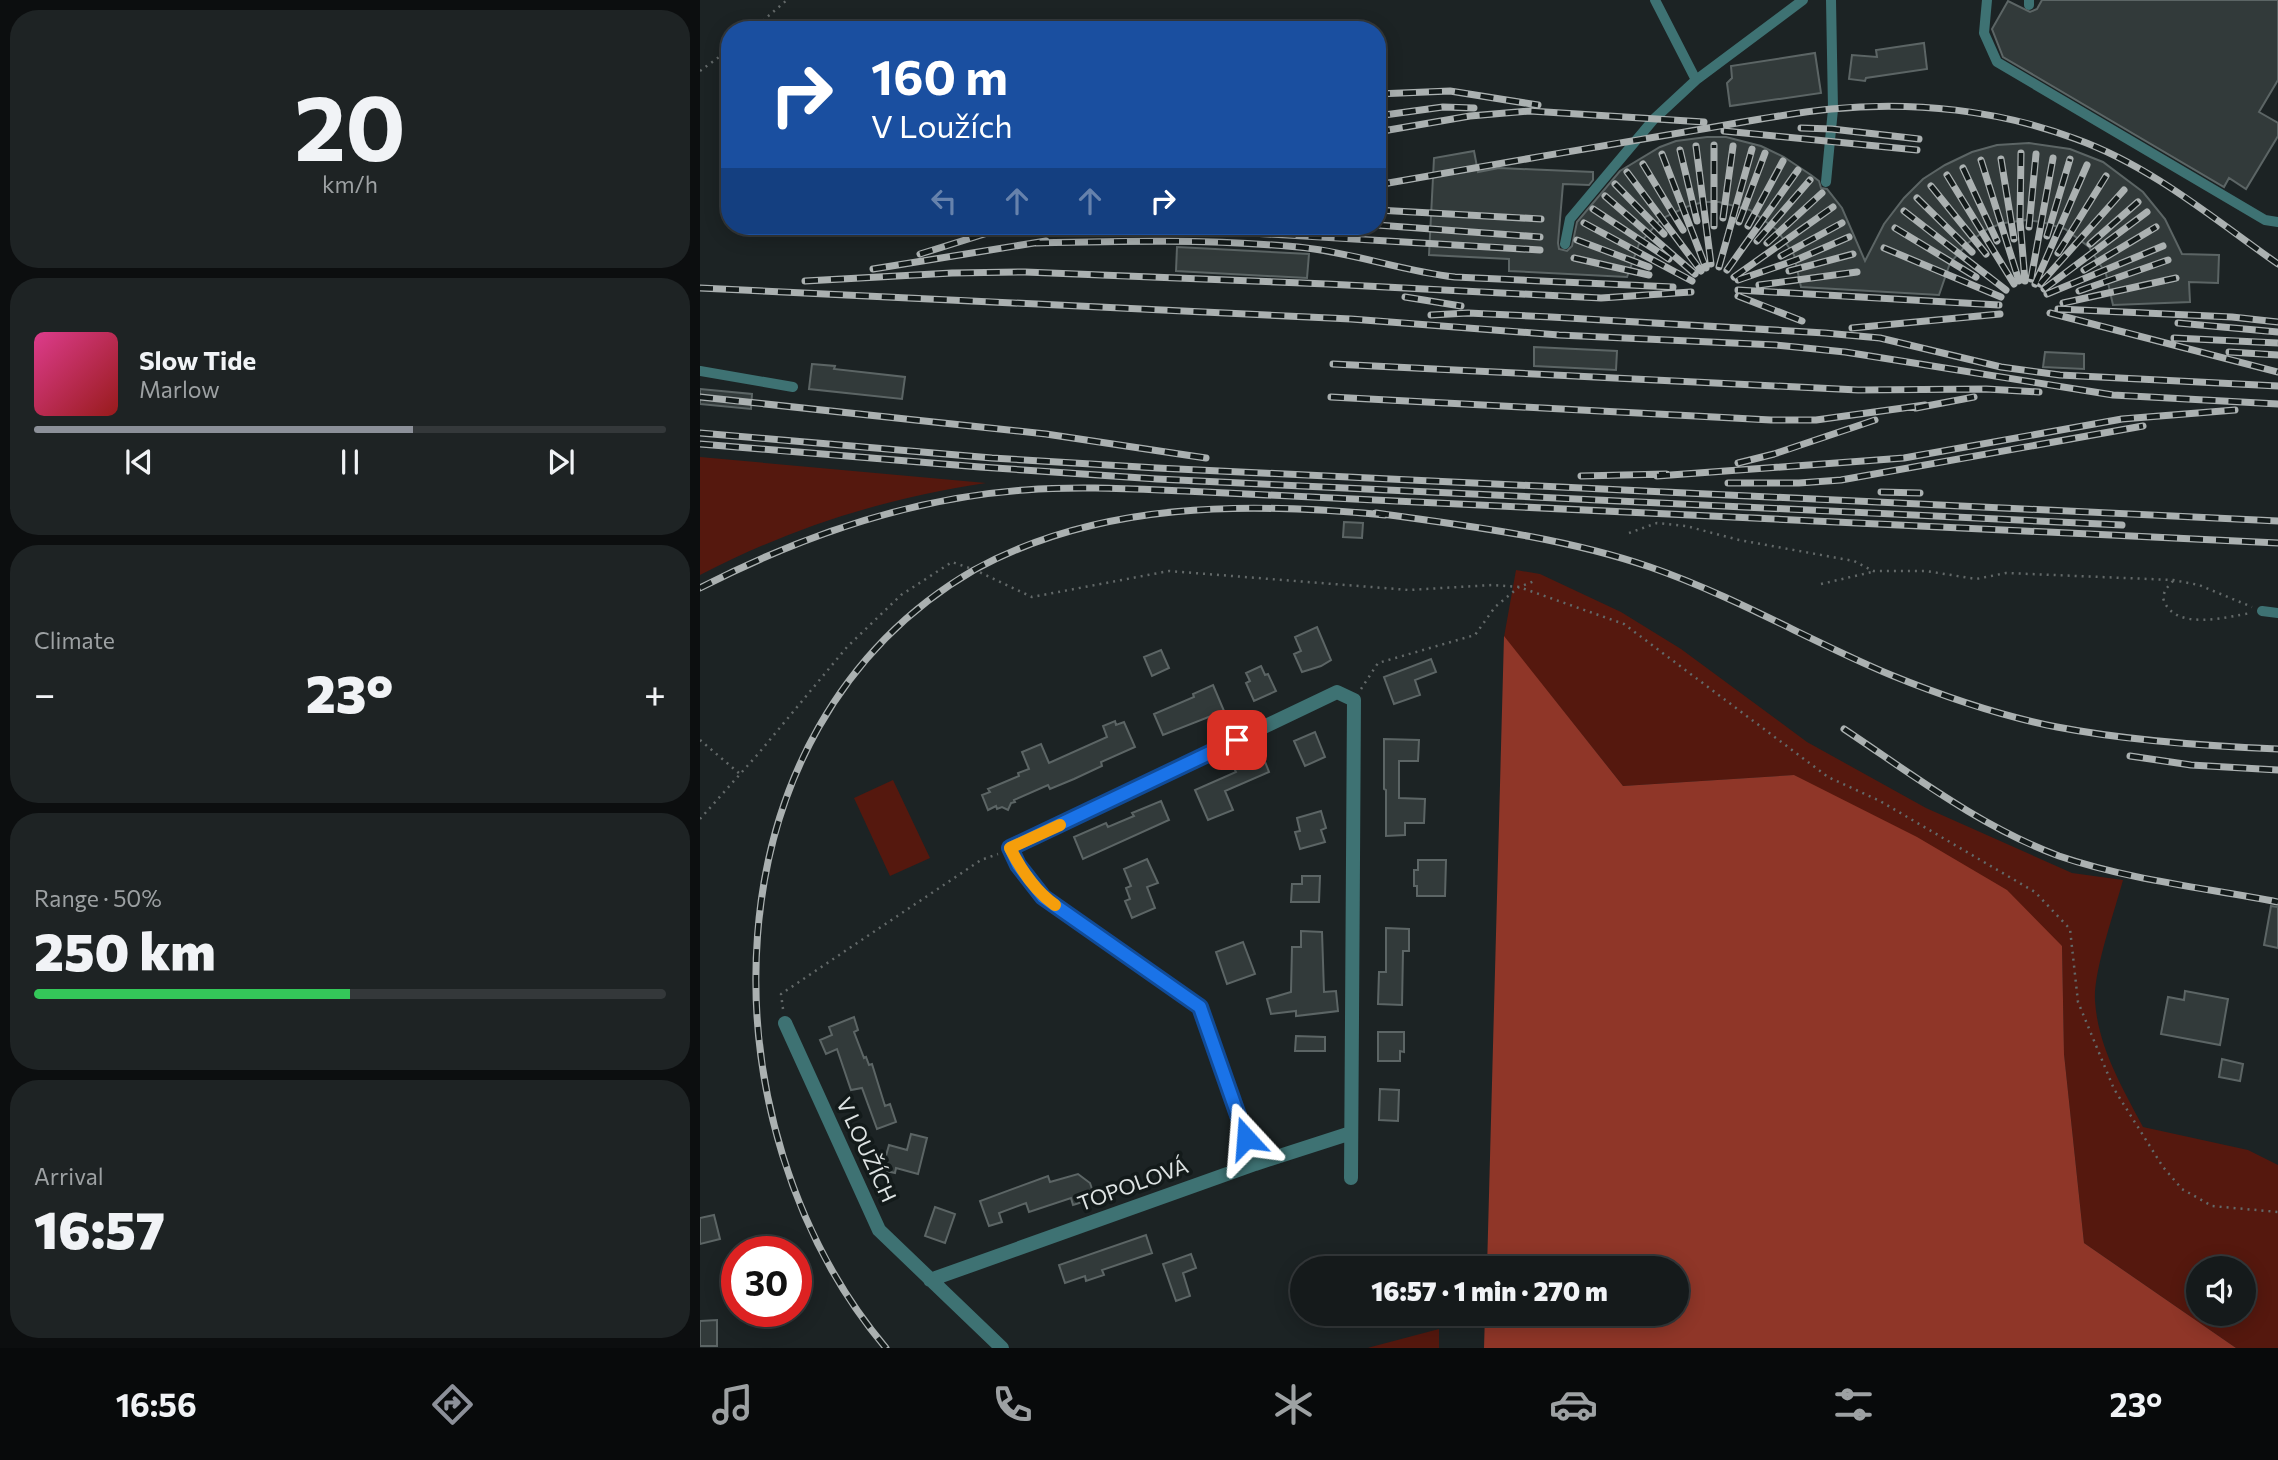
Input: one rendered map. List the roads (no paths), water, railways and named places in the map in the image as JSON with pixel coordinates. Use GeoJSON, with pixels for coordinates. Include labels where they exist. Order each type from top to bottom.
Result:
{"type":"FeatureCollection","features":[{"type":"Feature","properties":{"kind":"street"},"geometry":{"type":"LineString","coordinates":[[1255,1164],[1200,1007],[1043,897],[1018,865],[1010,848],[1337,692],[1354,699],[1351,1178]]}},
{"type":"Feature","properties":{"kind":"street","name":"V LOUŽÍCH"},"geometry":{"type":"LineString","coordinates":[[785,1023],[879,1230],[1002,1348]]}},
{"type":"Feature","properties":{"kind":"street","name":"TOPOLOVÁ"},"geometry":{"type":"LineString","coordinates":[[930,1280],[1255,1164],[1350,1133]]}},
{"type":"Feature","properties":{"kind":"lane"},"geometry":{"type":"LineString","coordinates":[[1655,0],[1696,80]]}},
{"type":"Feature","properties":{"kind":"lane"},"geometry":{"type":"LineString","coordinates":[[1565,244],[1570,219],[1654,119],[1696,80],[1803,0]]}},
{"type":"Feature","properties":{"kind":"lane"},"geometry":{"type":"LineString","coordinates":[[1826,182],[1833,109],[1831,0]]}},
{"type":"Feature","properties":{"kind":"lane"},"geometry":{"type":"LineString","coordinates":[[1987,0],[1984,33],[1997,62],[2265,220],[2277,219]]}},
{"type":"Feature","properties":{"kind":"lane"},"geometry":{"type":"LineString","coordinates":[[700,371],[793,387]]}},
{"type":"Feature","properties":{"kind":"lane"},"geometry":{"type":"LineString","coordinates":[[2262,611],[2278,612]]}},
{"type":"Feature","properties":{"kind":"railway"},"geometry":{"type":"LineString","coordinates":[[1386,94],[1450,91],[1538,105]]}},
{"type":"Feature","properties":{"kind":"railway"},"geometry":{"type":"LineString","coordinates":[[1386,115],[1443,107],[1474,108]]}},
{"type":"Feature","properties":{"kind":"railway"},"geometry":{"type":"LineString","coordinates":[[1386,183],[1794,114],[1862,107],[1925,107],[2017,121],[2104,150],[2181,195],[2278,264]]}},
{"type":"Feature","properties":{"kind":"railway"},"geometry":{"type":"LineString","coordinates":[[1386,130],[1470,116],[1530,111],[1704,122]]}},
{"type":"Feature","properties":{"kind":"railway"},"geometry":{"type":"LineString","coordinates":[[1801,128],[1919,139]]}},
{"type":"Feature","properties":{"kind":"railway"},"geometry":{"type":"LineString","coordinates":[[1724,131],[1917,150]]}},
{"type":"Feature","properties":{"kind":"railway"},"geometry":{"type":"LineString","coordinates":[[1714,145],[1714,226]]}},
{"type":"Feature","properties":{"kind":"railway"},"geometry":{"type":"LineString","coordinates":[[1696,146],[1711,264]]}},
{"type":"Feature","properties":{"kind":"railway"},"geometry":{"type":"LineString","coordinates":[[1723,218],[1733,146]]}},
{"type":"Feature","properties":{"kind":"railway"},"geometry":{"type":"LineString","coordinates":[[1719,267],[1752,149]]}},
{"type":"Feature","properties":{"kind":"railway"},"geometry":{"type":"LineString","coordinates":[[1680,150],[1697,221]]}},
{"type":"Feature","properties":{"kind":"railway"},"geometry":{"type":"LineString","coordinates":[[1739,222],[1765,153]]}},
{"type":"Feature","properties":{"kind":"railway"},"geometry":{"type":"LineString","coordinates":[[2021,153],[2020,221],[2025,281]]}},
{"type":"Feature","properties":{"kind":"railway"},"geometry":{"type":"LineString","coordinates":[[1662,154],[1706,268]]}},
{"type":"Feature","properties":{"kind":"railway"},"geometry":{"type":"LineString","coordinates":[[2029,227],[2036,154]]}},
{"type":"Feature","properties":{"kind":"railway"},"geometry":{"type":"LineString","coordinates":[[2031,279],[2053,158]]}},
{"type":"Feature","properties":{"kind":"railway"},"geometry":{"type":"LineString","coordinates":[[2001,159],[2014,239]]}},
{"type":"Feature","properties":{"kind":"railway"},"geometry":{"type":"LineString","coordinates":[[2047,236],[2070,159]]}},
{"type":"Feature","properties":{"kind":"railway"},"geometry":{"type":"LineString","coordinates":[[1981,160],[2019,281]]}},
{"type":"Feature","properties":{"kind":"railway"},"geometry":{"type":"LineString","coordinates":[[1748,226],[1783,161]]}},
{"type":"Feature","properties":{"kind":"railway"},"geometry":{"type":"LineString","coordinates":[[1643,164],[1683,230]]}},
{"type":"Feature","properties":{"kind":"railway"},"geometry":{"type":"LineString","coordinates":[[2035,284],[2087,165]]}},
{"type":"Feature","properties":{"kind":"railway"},"geometry":{"type":"LineString","coordinates":[[1963,168],[1997,241]]}},
{"type":"Feature","properties":{"kind":"railway"},"geometry":{"type":"LineString","coordinates":[[1727,270],[1798,170]]}},
{"type":"Feature","properties":{"kind":"railway"},"geometry":{"type":"LineString","coordinates":[[1627,172],[1701,271]]}},
{"type":"Feature","properties":{"kind":"railway"},"geometry":{"type":"LineString","coordinates":[[1947,175],[2014,284]]}},
{"type":"Feature","properties":{"kind":"railway"},"geometry":{"type":"LineString","coordinates":[[2058,253],[2106,176]]}},
{"type":"Feature","properties":{"kind":"railway"},"geometry":{"type":"LineString","coordinates":[[1757,241],[1810,180]]}},
{"type":"Feature","properties":{"kind":"railway"},"geometry":{"type":"LineString","coordinates":[[1615,184],[1664,234]]}},
{"type":"Feature","properties":{"kind":"railway"},"geometry":{"type":"LineString","coordinates":[[1931,186],[1986,254]]}},
{"type":"Feature","properties":{"kind":"railway"},"geometry":{"type":"LineString","coordinates":[[2040,284],[2124,190]]}},
{"type":"Feature","properties":{"kind":"railway"},"geometry":{"type":"LineString","coordinates":[[1767,243],[1822,193]]}},
{"type":"Feature","properties":{"kind":"railway"},"geometry":{"type":"LineString","coordinates":[[1605,196],[1695,274]]}},
{"type":"Feature","properties":{"kind":"railway"},"geometry":{"type":"LineString","coordinates":[[1917,198],[1972,252]]}},
{"type":"Feature","properties":{"kind":"railway"},"geometry":{"type":"LineString","coordinates":[[2090,244],[2138,202]]}},
{"type":"Feature","properties":{"kind":"railway"},"geometry":{"type":"LineString","coordinates":[[1734,277],[1833,207]]}},
{"type":"Feature","properties":{"kind":"railway"},"geometry":{"type":"LineString","coordinates":[[1593,209],[1669,259]]}},
{"type":"Feature","properties":{"kind":"railway"},"geometry":{"type":"LineString","coordinates":[[1386,210],[1541,219]]}},
{"type":"Feature","properties":{"kind":"railway"},"geometry":{"type":"LineString","coordinates":[[1904,211],[2006,290]]}},
{"type":"Feature","properties":{"kind":"railway"},"geometry":{"type":"LineString","coordinates":[[2044,289],[2147,212]]}},
{"type":"Feature","properties":{"kind":"railway"},"geometry":{"type":"LineString","coordinates":[[1584,223],[1692,281]]}},
{"type":"Feature","properties":{"kind":"railway"},"geometry":{"type":"LineString","coordinates":[[1781,256],[1842,223]]}},
{"type":"Feature","properties":{"kind":"railway"},"geometry":{"type":"LineString","coordinates":[[1386,226],[1540,237]]}},
{"type":"Feature","properties":{"kind":"railway"},"geometry":{"type":"LineString","coordinates":[[2084,270],[2156,227]]}},
{"type":"Feature","properties":{"kind":"railway"},"geometry":{"type":"LineString","coordinates":[[1895,228],[1976,277]]}},
{"type":"Feature","properties":{"kind":"railway"},"geometry":{"type":"LineString","coordinates":[[920,254],[981,235]]}},
{"type":"Feature","properties":{"kind":"railway"},"geometry":{"type":"LineString","coordinates":[[1285,235],[1540,250]]}},
{"type":"Feature","properties":{"kind":"railway"},"geometry":{"type":"LineString","coordinates":[[1738,280],[1796,260],[1849,237]]}},
{"type":"Feature","properties":{"kind":"railway"},"geometry":{"type":"LineString","coordinates":[[1577,240],[1649,267]]}},
{"type":"Feature","properties":{"kind":"railway"},"geometry":{"type":"LineString","coordinates":[[873,269],[1046,241]]}},
{"type":"Feature","properties":{"kind":"railway"},"geometry":{"type":"LineString","coordinates":[[1036,243],[1167,241],[1265,244],[1318,249],[1455,277],[1673,287]]}},
{"type":"Feature","properties":{"kind":"railway"},"geometry":{"type":"LineString","coordinates":[[2047,294],[2163,246]]}},
{"type":"Feature","properties":{"kind":"railway"},"geometry":{"type":"LineString","coordinates":[[1884,248],[2001,297]]}},
{"type":"Feature","properties":{"kind":"railway"},"geometry":{"type":"LineString","coordinates":[[1789,271],[1853,254]]}},
{"type":"Feature","properties":{"kind":"railway"},"geometry":{"type":"LineString","coordinates":[[1574,258],[1649,275]]}},
{"type":"Feature","properties":{"kind":"railway"},"geometry":{"type":"LineString","coordinates":[[2079,291],[2168,260]]}},
{"type":"Feature","properties":{"kind":"railway"},"geometry":{"type":"LineString","coordinates":[[805,281],[1025,272],[1601,298],[1691,292]]}},
{"type":"Feature","properties":{"kind":"railway"},"geometry":{"type":"LineString","coordinates":[[1759,285],[1857,272]]}},
{"type":"Feature","properties":{"kind":"railway"},"geometry":{"type":"LineString","coordinates":[[2063,303],[2176,278]]}},
{"type":"Feature","properties":{"kind":"railway"},"geometry":{"type":"LineString","coordinates":[[700,288],[1351,319],[1559,335],[1776,345],[1845,352],[2113,395],[2278,404]]}},
{"type":"Feature","properties":{"kind":"railway"},"geometry":{"type":"LineString","coordinates":[[1738,290],[1999,305]]}},
{"type":"Feature","properties":{"kind":"railway"},"geometry":{"type":"LineString","coordinates":[[1738,296],[1802,321]]}},
{"type":"Feature","properties":{"kind":"railway"},"geometry":{"type":"LineString","coordinates":[[1405,297],[1461,306]]}},
{"type":"Feature","properties":{"kind":"railway"},"geometry":{"type":"LineString","coordinates":[[2058,309],[2232,317],[2278,322]]}},
{"type":"Feature","properties":{"kind":"railway"},"geometry":{"type":"LineString","coordinates":[[1431,315],[1468,313],[1825,333],[1880,338],[2001,367],[2060,375],[2278,386]]}},
{"type":"Feature","properties":{"kind":"railway"},"geometry":{"type":"LineString","coordinates":[[2050,313],[2278,372]]}},
{"type":"Feature","properties":{"kind":"railway"},"geometry":{"type":"LineString","coordinates":[[1852,328],[2000,314]]}},
{"type":"Feature","properties":{"kind":"railway"},"geometry":{"type":"LineString","coordinates":[[2178,323],[2278,332]]}},
{"type":"Feature","properties":{"kind":"railway"},"geometry":{"type":"LineString","coordinates":[[2174,338],[2278,343]]}},
{"type":"Feature","properties":{"kind":"railway"},"geometry":{"type":"LineString","coordinates":[[2229,352],[2278,355]]}},
{"type":"Feature","properties":{"kind":"railway"},"geometry":{"type":"LineString","coordinates":[[1333,364],[1858,390],[1986,389],[2039,392]]}},
{"type":"Feature","properties":{"kind":"railway"},"geometry":{"type":"LineString","coordinates":[[700,397],[1046,434],[1206,458]]}},
{"type":"Feature","properties":{"kind":"railway"},"geometry":{"type":"LineString","coordinates":[[1331,397],[1771,420],[1816,420],[1925,405]]}},
{"type":"Feature","properties":{"kind":"railway"},"geometry":{"type":"LineString","coordinates":[[1916,408],[1974,397]]}},
{"type":"Feature","properties":{"kind":"railway"},"geometry":{"type":"LineString","coordinates":[[1657,476],[1904,458],[2122,419],[2235,410]]}},
{"type":"Feature","properties":{"kind":"railway"},"geometry":{"type":"LineString","coordinates":[[1738,463],[1774,454],[1875,420]]}},
{"type":"Feature","properties":{"kind":"railway"},"geometry":{"type":"LineString","coordinates":[[1728,483],[1841,480],[2143,426]]}},
{"type":"Feature","properties":{"kind":"railway"},"geometry":{"type":"LineString","coordinates":[[700,433],[992,458],[1157,468],[2278,521]]}},
{"type":"Feature","properties":{"kind":"railway"},"geometry":{"type":"LineString","coordinates":[[700,444],[1157,479],[2122,525]]}},
{"type":"Feature","properties":{"kind":"railway"},"geometry":{"type":"LineString","coordinates":[[1581,476],[1666,474]]}},
{"type":"Feature","properties":{"kind":"railway"},"geometry":{"type":"LineString","coordinates":[[700,588],[777,552],[858,522],[940,501],[982,494],[1065,488],[1185,491],[2278,543]]}},
{"type":"Feature","properties":{"kind":"railway"},"geometry":{"type":"LineString","coordinates":[[1881,492],[1920,493]]}},
{"type":"Feature","properties":{"kind":"railway"},"geometry":{"type":"LineString","coordinates":[[886,1348],[825,1258],[783,1156],[760,1047],[758,936],[777,828],[819,728],[884,640],[974,570],[1022,547],[1072,530],[1175,512],[1280,508],[1385,515]]}},
{"type":"Feature","properties":{"kind":"railway"},"geometry":{"type":"LineString","coordinates":[[1376,513],[1549,540],[1650,567],[1712,591],[1891,675],[1994,712],[2084,732],[2195,744],[2278,749]]}},
{"type":"Feature","properties":{"kind":"railway"},"geometry":{"type":"LineString","coordinates":[[1844,729],[1975,815],[2059,856],[2140,877],[2278,902]]}},
{"type":"Feature","properties":{"kind":"railway"},"geometry":{"type":"LineString","coordinates":[[2130,756],[2191,765],[2278,770]]}}]}
